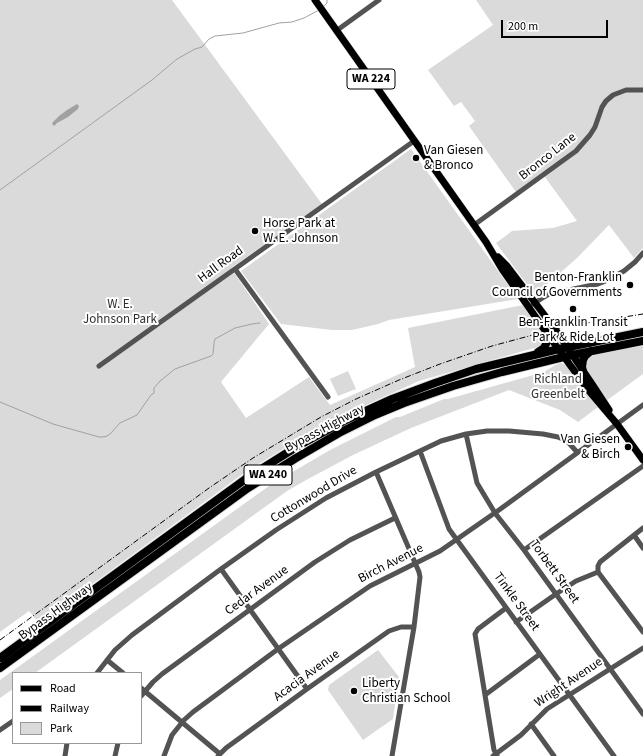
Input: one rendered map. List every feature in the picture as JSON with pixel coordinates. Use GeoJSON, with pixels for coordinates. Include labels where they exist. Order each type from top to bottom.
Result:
{"type":"FeatureCollection","features":[{"type":"Feature","properties":{"kind":"highway"},"geometry":{"type":"LineString","coordinates":[[535,354],[544,348],[546,344],[546,332]]}},
{"type":"Feature","properties":{"kind":"highway","name":"Bypass Highway"},"geometry":{"type":"LineString","coordinates":[[0,658],[225,494],[298,446],[346,420],[392,399],[451,377],[488,366],[535,354],[643,332]]}},
{"type":"Feature","properties":{"kind":"highway","name":"Bypass Highway"},"geometry":{"type":"LineString","coordinates":[[0,668],[248,488],[322,442],[382,412],[420,397],[477,379],[568,356],[643,341]]}},
{"type":"Feature","properties":{"kind":"highway"},"geometry":{"type":"LineString","coordinates":[[583,371],[582,364],[584,358],[592,351]]}},
{"type":"Feature","properties":{"kind":"main road","name":"WA 224"},"geometry":{"type":"LineString","coordinates":[[315,0],[474,225],[502,269],[532,305],[568,356]]}},
{"type":"Feature","properties":{"kind":"main road","name":"WA 224"},"geometry":{"type":"LineString","coordinates":[[532,305],[546,332],[563,348]]}},
{"type":"Feature","properties":{"kind":"main road"},"geometry":{"type":"LineString","coordinates":[[568,356],[583,371],[617,424],[643,460]]}},
{"type":"Feature","properties":{"kind":"main road"},"geometry":{"type":"LineString","coordinates":[[568,356],[598,403],[617,424]]}},
{"type":"Feature","properties":{"kind":"street"},"geometry":{"type":"LineString","coordinates":[[336,31],[379,0]]}},
{"type":"Feature","properties":{"kind":"street","name":"Bronco Lane"},"geometry":{"type":"LineString","coordinates":[[474,225],[576,151],[590,135],[604,104],[613,95],[626,90],[643,90]]}},
{"type":"Feature","properties":{"kind":"street","name":"Hall Road"},"geometry":{"type":"LineString","coordinates":[[99,366],[414,141]]}},
{"type":"Feature","properties":{"kind":"street"},"geometry":{"type":"LineString","coordinates":[[532,305],[549,294],[598,284],[608,280],[624,271],[643,253]]}},
{"type":"Feature","properties":{"kind":"street"},"geometry":{"type":"LineString","coordinates":[[235,269],[328,397]]}},
{"type":"Feature","properties":{"kind":"street","name":"Birch Avenue"},"geometry":{"type":"LineString","coordinates":[[164,756],[172,735],[193,712],[278,648],[370,586],[440,552],[643,405]]}},
{"type":"Feature","properties":{"kind":"street","name":"Cottonwood Drive"},"geometry":{"type":"LineString","coordinates":[[98,672],[115,650],[132,635],[276,530],[312,507],[376,472],[441,441],[466,434],[510,430],[558,437],[567,441],[577,452]]}},
{"type":"Feature","properties":{"kind":"street","name":"Torbett Street"},"geometry":{"type":"LineString","coordinates":[[466,434],[477,483],[495,512],[643,714]]}},
{"type":"Feature","properties":{"kind":"street","name":"Tinkle Street"},"geometry":{"type":"LineString","coordinates":[[420,451],[449,529],[614,756]]}},
{"type":"Feature","properties":{"kind":"street"},"geometry":{"type":"LineString","coordinates":[[524,550],[643,466]]}},
{"type":"Feature","properties":{"kind":"street"},"geometry":{"type":"LineString","coordinates":[[376,472],[420,577],[414,627],[392,756]]}},
{"type":"Feature","properties":{"kind":"street","name":"Cedar Avenue"},"geometry":{"type":"LineString","coordinates":[[143,690],[162,674],[315,562],[350,540],[395,518]]}},
{"type":"Feature","properties":{"kind":"street"},"geometry":{"type":"LineString","coordinates":[[643,528],[600,562],[598,566],[598,572],[643,632]]}},
{"type":"Feature","properties":{"kind":"street"},"geometry":{"type":"LineString","coordinates":[[634,536],[643,548]]}},
{"type":"Feature","properties":{"kind":"street"},"geometry":{"type":"LineString","coordinates":[[221,570],[307,689]]}},
{"type":"Feature","properties":{"kind":"street"},"geometry":{"type":"LineString","coordinates":[[516,622],[576,581],[598,572]]}},
{"type":"Feature","properties":{"kind":"street"},"geometry":{"type":"LineString","coordinates":[[495,755],[475,634],[478,629],[506,608]]}},
{"type":"Feature","properties":{"kind":"street","name":"Acacia Avenue"},"geometry":{"type":"LineString","coordinates":[[219,755],[226,748],[389,631],[401,627],[414,627]]}},
{"type":"Feature","properties":{"kind":"street","name":"Wright Avenue"},"geometry":{"type":"LineString","coordinates":[[495,755],[521,735],[547,709],[643,648]]}},
{"type":"Feature","properties":{"kind":"street"},"geometry":{"type":"LineString","coordinates":[[484,695],[540,654]]}},
{"type":"Feature","properties":{"kind":"street"},"geometry":{"type":"LineString","coordinates":[[107,660],[122,672]]}},
{"type":"Feature","properties":{"kind":"street"},"geometry":{"type":"LineString","coordinates":[[143,690],[219,755]]}},
{"type":"Feature","properties":{"kind":"street"},"geometry":{"type":"LineString","coordinates":[[0,730],[12,722]]}},
{"type":"Feature","properties":{"kind":"street"},"geometry":{"type":"LineString","coordinates":[[531,724],[554,756]]}},
{"type":"Feature","properties":{"kind":"street"},"geometry":{"type":"LineString","coordinates":[[65,756],[67,744]]}},
{"type":"Feature","properties":{"kind":"street"},"geometry":{"type":"LineString","coordinates":[[114,756],[118,744]]}},
{"type":"Feature","properties":{"kind":"green space","name":"W. E. Johnson Park"},"geometry":{"type":"Polygon","coordinates":[[[0,0],[172,0],[322,204],[231,268],[269,324],[221,382],[246,418],[309,377],[330,405],[415,367],[408,328],[523,305],[545,340],[541,346],[419,381],[329,423],[244,473],[39,623],[29,611],[0,632],[0,0]]]}},
{"type":"Feature","properties":{"kind":"green space"},"geometry":{"type":"Polygon","coordinates":[[[476,0],[643,0],[643,248],[634,258],[609,225],[577,258],[535,295],[496,243],[512,231],[553,228],[577,221],[542,173],[516,192],[469,126],[475,121],[461,102],[454,106],[428,70],[493,25],[476,0]]]}},
{"type":"Feature","properties":{"kind":"green space"},"geometry":{"type":"Polygon","coordinates":[[[411,149],[518,299],[389,320],[352,330],[332,330],[281,324],[241,271],[411,149]]]}},
{"type":"Feature","properties":{"kind":"green space"},"geometry":{"type":"Polygon","coordinates":[[[643,346],[643,374],[606,401],[585,367],[586,361],[591,355],[643,346]]]}},
{"type":"Feature","properties":{"kind":"green space","name":"Richland Greenbelt"},"geometry":{"type":"Polygon","coordinates":[[[561,363],[566,365],[598,407],[578,422],[560,410],[509,390],[411,428],[353,455],[287,491],[36,672],[12,672],[12,690],[0,698],[0,680],[269,486],[330,450],[396,417],[400,417],[444,399],[544,372],[561,363]]]}},
{"type":"Feature","properties":{"kind":"green space"},"geometry":{"type":"Polygon","coordinates":[[[348,371],[356,389],[338,396],[330,379],[348,371]]]}},
{"type":"Feature","properties":{"kind":"green space"},"geometry":{"type":"Polygon","coordinates":[[[378,650],[399,677],[393,719],[363,740],[328,690],[329,685],[378,650]]]}},
{"type":"Feature","properties":{"kind":"shaded area"},"geometry":{"type":"Polygon","coordinates":[[[77,104],[79,106],[78,109],[54,126],[53,125],[52,123],[59,116],[77,104]]]}},
{"type":"Feature","properties":{"kind":"waterway"},"geometry":{"type":"LineString","coordinates":[[323,7],[327,3],[327,0]]}},
{"type":"Feature","properties":{"kind":"waterway"},"geometry":{"type":"LineString","coordinates":[[0,190],[152,80],[177,59],[195,49],[202,47],[209,39],[215,36],[243,33],[279,23],[292,22],[304,18],[319,10]]}},
{"type":"Feature","properties":{"kind":"waterway"},"geometry":{"type":"LineString","coordinates":[[0,402],[53,424],[99,437],[107,436],[120,423],[137,415],[154,393],[154,388],[175,369],[211,356],[213,354],[215,339],[235,328],[260,323]]}},
{"type":"Feature","properties":{"kind":"railway"},"geometry":{"type":"LineString","coordinates":[[0,640],[209,488],[253,458],[321,417],[356,399],[440,364],[492,346],[555,329],[643,314]]}},
{"type":"Feature","properties":{"kind":"place","name":"Van Giesen & Bronco"},"geometry":{"type":"Point","coordinates":[416,158]}},
{"type":"Feature","properties":{"kind":"place","name":"Horse Park at W. E. Johnson"},"geometry":{"type":"Point","coordinates":[255,231]}},
{"type":"Feature","properties":{"kind":"place","name":"Benton-Franklin Council of Governments"},"geometry":{"type":"Point","coordinates":[630,285]}},
{"type":"Feature","properties":{"kind":"place","name":"Ben-Franklin Transit Park & Ride Lot"},"geometry":{"type":"Point","coordinates":[573,309]}},
{"type":"Feature","properties":{"kind":"place","name":"Van Giesen & Birch"},"geometry":{"type":"Point","coordinates":[628,447]}},
{"type":"Feature","properties":{"kind":"place","name":"Liberty Christian School"},"geometry":{"type":"Point","coordinates":[354,691]}}]}
